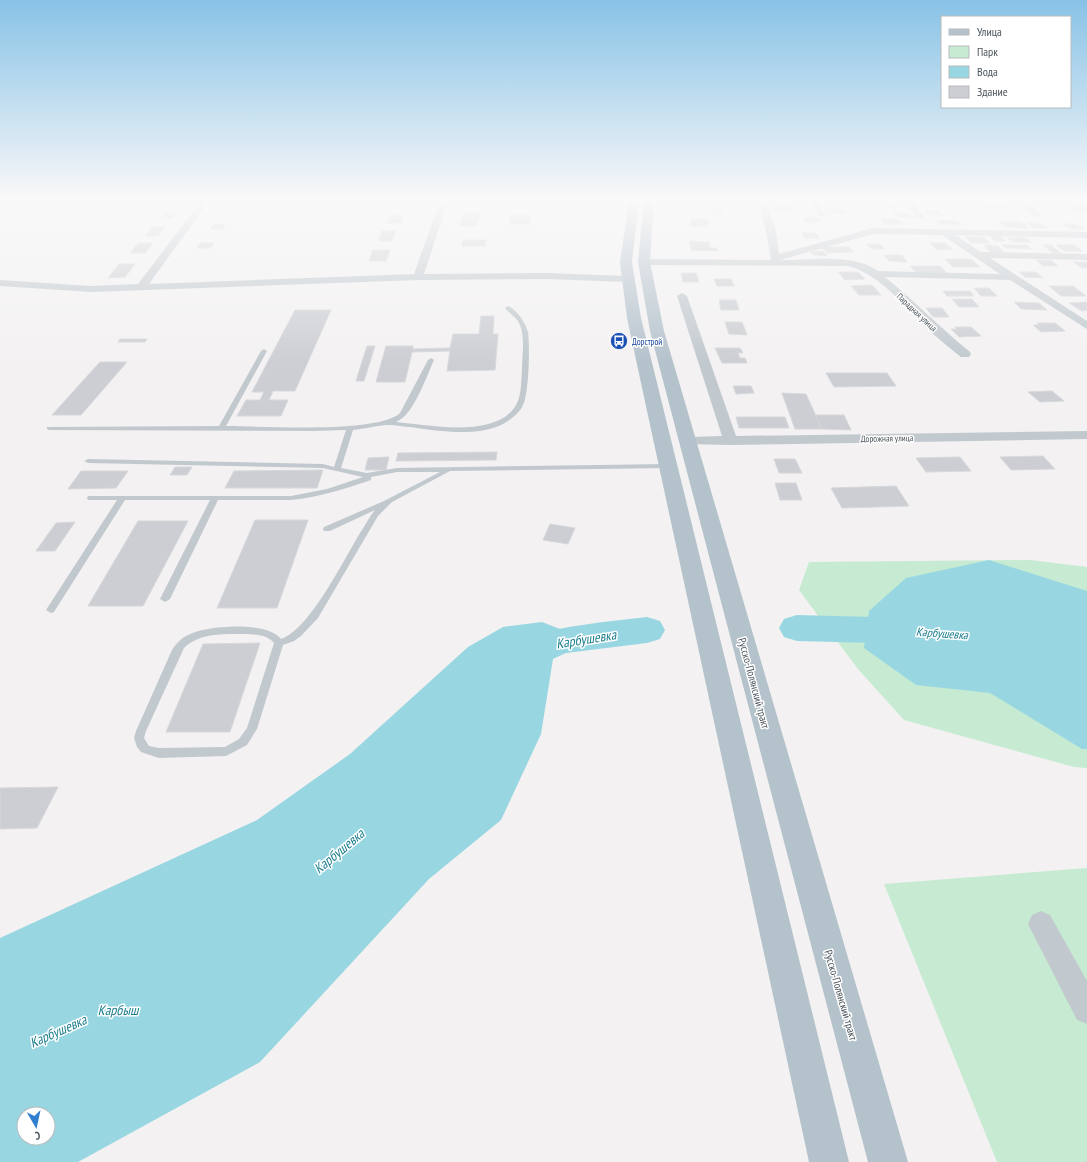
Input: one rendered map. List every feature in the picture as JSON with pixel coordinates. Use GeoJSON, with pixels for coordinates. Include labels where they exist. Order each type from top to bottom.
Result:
{"type":"FeatureCollection","features":[{"type":"Feature","properties":{"kind":"main road","name":"Русско-Полянский тракт"},"geometry":{"type":"LineString","coordinates":[[627,255],[626,262],[636,270],[657,331],[888,1162]]}},
{"type":"Feature","properties":{"kind":"main road","name":"Русско-Полянский тракт"},"geometry":{"type":"LineString","coordinates":[[639,255],[636,270],[634,318],[829,1162]]}},
{"type":"Feature","properties":{"kind":"street"},"geometry":{"type":"LineString","coordinates":[[141,287],[165,255]]}},
{"type":"Feature","properties":{"kind":"street"},"geometry":{"type":"LineString","coordinates":[[418,277],[425,255]]}},
{"type":"Feature","properties":{"kind":"street"},"geometry":{"type":"LineString","coordinates":[[775,255],[776,260],[792,255]]}},
{"type":"Feature","properties":{"kind":"street"},"geometry":{"type":"LineString","coordinates":[[982,255],[1014,277],[1081,318],[1087,326]]}},
{"type":"Feature","properties":{"kind":"street"},"geometry":{"type":"LineString","coordinates":[[994,255],[1087,257]]}},
{"type":"Feature","properties":{"kind":"street","name":"Парадная улица"},"geometry":{"type":"LineString","coordinates":[[0,283],[70,289],[418,277],[547,276],[776,260],[850,263],[860,265],[876,274],[902,296],[936,330],[965,354]]}},
{"type":"Feature","properties":{"kind":"street"},"geometry":{"type":"LineString","coordinates":[[876,274],[1014,277]]}},
{"type":"Feature","properties":{"kind":"street"},"geometry":{"type":"LineString","coordinates":[[682,296],[731,440]]}},
{"type":"Feature","properties":{"kind":"street","name":"Дорожная улица"},"geometry":{"type":"LineString","coordinates":[[688,441],[1087,436]]}},
{"type":"Feature","properties":{"kind":"street"},"geometry":{"type":"LineString","coordinates":[[1041,924],[1087,1010]]}},
{"type":"Feature","properties":{"kind":"lane"},"geometry":{"type":"LineString","coordinates":[[390,423],[472,429],[490,427],[503,422],[515,412],[520,404],[524,384],[526,343],[524,327],[520,318],[508,308]]}},
{"type":"Feature","properties":{"kind":"lane"},"geometry":{"type":"LineString","coordinates":[[221,428],[264,351]]}},
{"type":"Feature","properties":{"kind":"lane"},"geometry":{"type":"LineString","coordinates":[[49,428],[350,428],[375,426],[390,423],[400,418],[406,410],[431,360]]}},
{"type":"Feature","properties":{"kind":"lane"},"geometry":{"type":"LineString","coordinates":[[336,469],[350,428]]}},
{"type":"Feature","properties":{"kind":"lane"},"geometry":{"type":"LineString","coordinates":[[88,460],[324,466],[358,476],[375,476]]}},
{"type":"Feature","properties":{"kind":"lane"},"geometry":{"type":"LineString","coordinates":[[91,498],[291,498],[316,495],[340,489],[375,476],[397,470],[667,466]]}},
{"type":"Feature","properties":{"kind":"lane"},"geometry":{"type":"LineString","coordinates":[[328,529],[450,469]]}},
{"type":"Feature","properties":{"kind":"lane"},"geometry":{"type":"LineString","coordinates":[[51,610],[123,498]]}},
{"type":"Feature","properties":{"kind":"lane"},"geometry":{"type":"LineString","coordinates":[[165,598],[215,498]]}},
{"type":"Feature","properties":{"kind":"lane"},"geometry":{"type":"LineString","coordinates":[[279,643],[291,639],[298,634],[315,616],[375,515],[389,500]]}},
{"type":"Feature","properties":{"kind":"lane"},"geometry":{"type":"LineString","coordinates":[[210,632],[259,632],[272,635],[279,643],[252,729],[243,742],[235,747],[221,752],[159,753],[144,749],[139,738],[141,731],[178,650],[187,639],[202,633],[210,632]]}},
{"type":"Feature","properties":{"kind":"green space"},"geometry":{"type":"Polygon","coordinates":[[[1030,560],[1087,567],[1087,768],[1074,767],[904,720],[858,669],[799,590],[809,562],[1030,560]]]}},
{"type":"Feature","properties":{"kind":"green space"},"geometry":{"type":"Polygon","coordinates":[[[1087,868],[1087,1162],[997,1162],[884,884],[1087,868]]]}},
{"type":"Feature","properties":{"kind":"water"},"geometry":{"type":"Polygon","coordinates":[[[989,560],[1087,591],[1087,749],[1082,749],[990,693],[916,685],[864,648],[869,611],[906,578],[989,560]]]}},
{"type":"Feature","properties":{"kind":"water","name":"Карбыш"},"geometry":{"type":"Polygon","coordinates":[[[542,622],[591,641],[553,659],[541,734],[501,820],[429,879],[260,1062],[78,1162],[0,1162],[0,938],[257,820],[350,754],[468,647],[503,627],[542,622]]]}},
{"type":"Feature","properties":{"kind":"building"},"geometry":{"type":"Polygon","coordinates":[[[371,255],[388,255],[386,261],[369,261],[371,255]]]}},
{"type":"Feature","properties":{"kind":"building"},"geometry":{"type":"Polygon","coordinates":[[[884,255],[902,255],[907,262],[889,261],[884,255]]]}},
{"type":"Feature","properties":{"kind":"building"},"geometry":{"type":"Polygon","coordinates":[[[945,259],[971,259],[980,267],[953,267],[945,259]]]}},
{"type":"Feature","properties":{"kind":"building"},"geometry":{"type":"Polygon","coordinates":[[[1036,260],[1051,260],[1058,266],[1043,266],[1036,260]]]}},
{"type":"Feature","properties":{"kind":"building"},"geometry":{"type":"Polygon","coordinates":[[[1073,262],[1087,262],[1087,268],[1082,268],[1073,262]]]}},
{"type":"Feature","properties":{"kind":"building"},"geometry":{"type":"Polygon","coordinates":[[[119,264],[135,264],[125,277],[108,278],[119,264]]]}},
{"type":"Feature","properties":{"kind":"building"},"geometry":{"type":"Polygon","coordinates":[[[910,266],[940,266],[947,273],[917,273],[910,266]]]}},
{"type":"Feature","properties":{"kind":"building"},"geometry":{"type":"Polygon","coordinates":[[[838,272],[858,272],[865,279],[845,280],[838,272]]]}},
{"type":"Feature","properties":{"kind":"building"},"geometry":{"type":"Polygon","coordinates":[[[1019,272],[1036,272],[1043,278],[1025,277],[1019,272]]]}},
{"type":"Feature","properties":{"kind":"building"},"geometry":{"type":"Polygon","coordinates":[[[681,273],[696,273],[699,282],[683,282],[681,273]]]}},
{"type":"Feature","properties":{"kind":"building"},"geometry":{"type":"Polygon","coordinates":[[[714,279],[731,279],[734,286],[717,286],[714,279]]]}},
{"type":"Feature","properties":{"kind":"building"},"geometry":{"type":"Polygon","coordinates":[[[872,285],[881,295],[859,295],[851,286],[872,285]]]}},
{"type":"Feature","properties":{"kind":"building"},"geometry":{"type":"Polygon","coordinates":[[[1049,286],[1073,286],[1086,296],[1061,296],[1049,286]]]}},
{"type":"Feature","properties":{"kind":"building"},"geometry":{"type":"Polygon","coordinates":[[[974,288],[989,288],[997,296],[981,296],[974,288]]]}},
{"type":"Feature","properties":{"kind":"building"},"geometry":{"type":"Polygon","coordinates":[[[943,291],[970,291],[974,296],[947,296],[943,291]]]}},
{"type":"Feature","properties":{"kind":"building"},"geometry":{"type":"Polygon","coordinates":[[[952,299],[972,299],[979,307],[959,307],[952,299]]]}},
{"type":"Feature","properties":{"kind":"building"},"geometry":{"type":"Polygon","coordinates":[[[719,300],[736,300],[739,310],[721,310],[719,300]]]}},
{"type":"Feature","properties":{"kind":"building"},"geometry":{"type":"Polygon","coordinates":[[[1014,302],[1039,303],[1047,310],[1021,309],[1014,302]]]}},
{"type":"Feature","properties":{"kind":"building"},"geometry":{"type":"Polygon","coordinates":[[[1087,302],[1087,310],[1082,311],[1069,303],[1087,302]]]}},
{"type":"Feature","properties":{"kind":"building"},"geometry":{"type":"Polygon","coordinates":[[[926,308],[942,308],[949,317],[933,317],[926,308]]]}},
{"type":"Feature","properties":{"kind":"building"},"geometry":{"type":"Polygon","coordinates":[[[295,310],[331,310],[295,391],[273,391],[269,400],[288,400],[281,416],[237,416],[246,400],[260,400],[264,392],[252,392],[295,310]]]}},
{"type":"Feature","properties":{"kind":"building"},"geometry":{"type":"Polygon","coordinates":[[[481,316],[494,316],[493,334],[498,334],[495,370],[447,371],[450,351],[412,352],[405,382],[376,382],[386,346],[413,346],[413,349],[450,348],[453,334],[479,334],[481,316]]]}},
{"type":"Feature","properties":{"kind":"building"},"geometry":{"type":"Polygon","coordinates":[[[725,322],[742,322],[747,335],[729,334],[725,322]]]}},
{"type":"Feature","properties":{"kind":"building"},"geometry":{"type":"Polygon","coordinates":[[[1037,323],[1055,323],[1065,331],[1041,332],[1033,325],[1039,325],[1037,323]]]}},
{"type":"Feature","properties":{"kind":"building"},"geometry":{"type":"Polygon","coordinates":[[[955,327],[971,327],[981,336],[959,337],[951,329],[957,329],[955,327]]]}},
{"type":"Feature","properties":{"kind":"building"},"geometry":{"type":"Polygon","coordinates":[[[120,339],[147,339],[145,342],[118,342],[120,339]]]}},
{"type":"Feature","properties":{"kind":"building"},"geometry":{"type":"Polygon","coordinates":[[[367,346],[375,346],[364,381],[356,381],[367,346]]]}},
{"type":"Feature","properties":{"kind":"building"},"geometry":{"type":"Polygon","coordinates":[[[715,348],[740,348],[743,353],[738,353],[740,358],[745,358],[747,363],[722,363],[715,348]]]}},
{"type":"Feature","properties":{"kind":"building"},"geometry":{"type":"Polygon","coordinates":[[[100,362],[127,362],[81,415],[52,415],[100,362]]]}},
{"type":"Feature","properties":{"kind":"building"},"geometry":{"type":"Polygon","coordinates":[[[826,373],[887,373],[896,386],[834,387],[826,373]]]}},
{"type":"Feature","properties":{"kind":"building"},"geometry":{"type":"Polygon","coordinates":[[[733,386],[751,386],[754,393],[736,394],[733,386]]]}},
{"type":"Feature","properties":{"kind":"building"},"geometry":{"type":"Polygon","coordinates":[[[1052,391],[1064,401],[1040,402],[1028,392],[1052,391]]]}},
{"type":"Feature","properties":{"kind":"building"},"geometry":{"type":"Polygon","coordinates":[[[782,393],[806,394],[822,429],[795,429],[782,393]]]}},
{"type":"Feature","properties":{"kind":"building"},"geometry":{"type":"Polygon","coordinates":[[[815,415],[844,415],[851,430],[822,429],[815,415]]]}},
{"type":"Feature","properties":{"kind":"building"},"geometry":{"type":"Polygon","coordinates":[[[736,417],[785,417],[789,428],[739,428],[736,417]]]}},
{"type":"Feature","properties":{"kind":"building"},"geometry":{"type":"Polygon","coordinates":[[[497,452],[496,460],[396,461],[398,453],[497,452]]]}},
{"type":"Feature","properties":{"kind":"building"},"geometry":{"type":"Polygon","coordinates":[[[1043,456],[1055,469],[1011,470],[1000,457],[1043,456]]]}},
{"type":"Feature","properties":{"kind":"building"},"geometry":{"type":"Polygon","coordinates":[[[389,457],[386,470],[365,470],[368,458],[389,457]]]}},
{"type":"Feature","properties":{"kind":"building"},"geometry":{"type":"Polygon","coordinates":[[[960,457],[971,471],[926,472],[916,458],[960,457]]]}},
{"type":"Feature","properties":{"kind":"building"},"geometry":{"type":"Polygon","coordinates":[[[774,459],[795,459],[802,473],[779,473],[774,459]]]}},
{"type":"Feature","properties":{"kind":"building"},"geometry":{"type":"Polygon","coordinates":[[[175,467],[192,467],[187,475],[170,475],[175,467]]]}},
{"type":"Feature","properties":{"kind":"building"},"geometry":{"type":"Polygon","coordinates":[[[323,470],[317,488],[225,488],[234,471],[323,470]]]}},
{"type":"Feature","properties":{"kind":"building"},"geometry":{"type":"Polygon","coordinates":[[[81,471],[128,471],[116,488],[68,489],[81,471]]]}},
{"type":"Feature","properties":{"kind":"building"},"geometry":{"type":"Polygon","coordinates":[[[775,483],[796,483],[802,500],[780,500],[775,483]]]}},
{"type":"Feature","properties":{"kind":"building"},"geometry":{"type":"Polygon","coordinates":[[[896,486],[909,506],[842,508],[831,488],[896,486]]]}},
{"type":"Feature","properties":{"kind":"building"},"geometry":{"type":"Polygon","coordinates":[[[255,520],[308,520],[277,608],[217,608],[255,520]]]}},
{"type":"Feature","properties":{"kind":"building"},"geometry":{"type":"Polygon","coordinates":[[[138,521],[188,521],[143,606],[88,606],[138,521]]]}},
{"type":"Feature","properties":{"kind":"building"},"geometry":{"type":"Polygon","coordinates":[[[75,522],[55,551],[36,551],[56,523],[75,522]]]}},
{"type":"Feature","properties":{"kind":"building"},"geometry":{"type":"Polygon","coordinates":[[[550,524],[575,528],[568,544],[543,540],[550,524]]]}},
{"type":"Feature","properties":{"kind":"building"},"geometry":{"type":"Polygon","coordinates":[[[260,643],[230,732],[166,732],[203,644],[260,643]]]}},
{"type":"Feature","properties":{"kind":"building"},"geometry":{"type":"Polygon","coordinates":[[[58,787],[37,828],[0,829],[0,788],[58,787]]]}},
{"type":"Feature","properties":{"kind":"waterway","name":"Карбушевка"},"geometry":{"type":"LineString","coordinates":[[797,628],[913,631]]}},
{"type":"Feature","properties":{"kind":"waterway","name":"Карбушевка"},"geometry":{"type":"LineString","coordinates":[[539,646],[566,640],[647,630]]}},
{"type":"Feature","properties":{"kind":"place","name":"Дорстрой"},"geometry":{"type":"Point","coordinates":[619,341]}}]}
